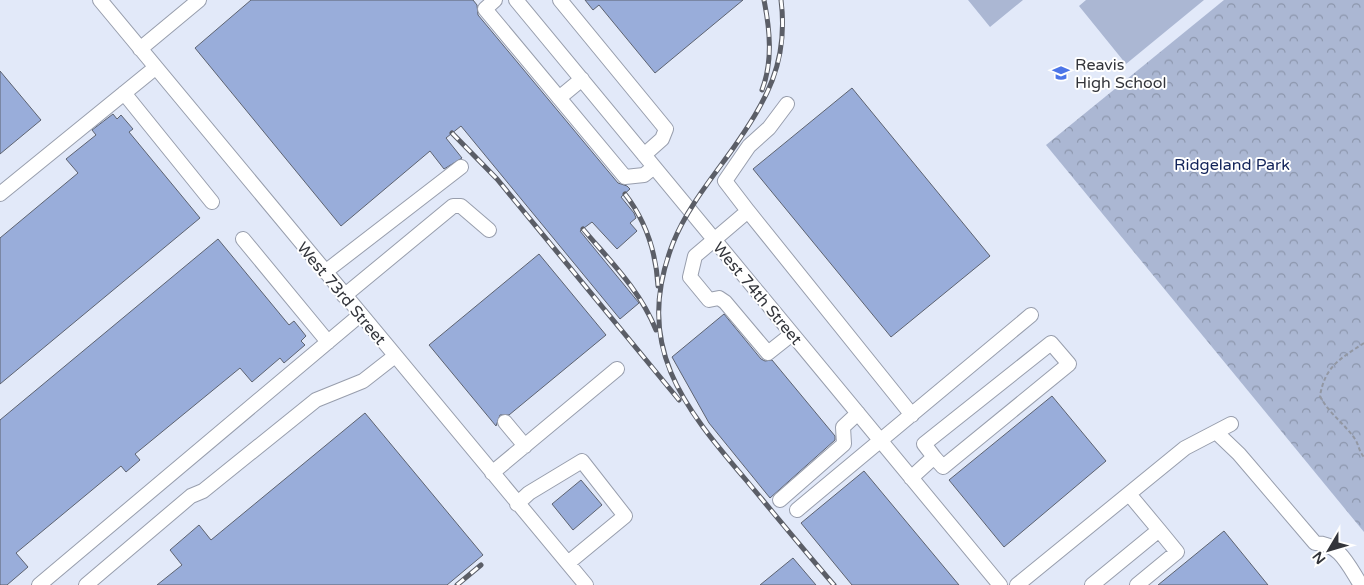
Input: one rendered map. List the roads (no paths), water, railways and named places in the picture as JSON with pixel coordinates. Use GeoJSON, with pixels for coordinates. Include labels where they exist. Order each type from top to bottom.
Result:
{"type":"FeatureCollection","features":[{"type":"Feature","properties":{"kind":"street","name":"West 73rd Street"},"geometry":{"type":"LineString","coordinates":[[100,0],[586,585]]}},
{"type":"Feature","properties":{"kind":"street"},"geometry":{"type":"LineString","coordinates":[[495,0],[485,9],[625,177],[644,175],[654,166]]}},
{"type":"Feature","properties":{"kind":"street","name":"West 74th Street"},"geometry":{"type":"LineString","coordinates":[[516,0],[1000,585]]}},
{"type":"Feature","properties":{"kind":"street"},"geometry":{"type":"LineString","coordinates":[[560,0],[666,129],[662,139],[644,155]]}},
{"type":"Feature","properties":{"kind":"street"},"geometry":{"type":"LineString","coordinates":[[140,49],[192,2]]}},
{"type":"Feature","properties":{"kind":"street"},"geometry":{"type":"LineString","coordinates":[[0,194],[155,68]]}},
{"type":"Feature","properties":{"kind":"street"},"geometry":{"type":"LineString","coordinates":[[559,98],[582,79]]}},
{"type":"Feature","properties":{"kind":"street"},"geometry":{"type":"LineString","coordinates":[[124,93],[212,202]]}},
{"type":"Feature","properties":{"kind":"street"},"geometry":{"type":"LineString","coordinates":[[787,104],[769,128],[749,146],[725,181],[912,415]]}},
{"type":"Feature","properties":{"kind":"street"},"geometry":{"type":"LineString","coordinates":[[325,272],[461,167]]}},
{"type":"Feature","properties":{"kind":"street"},"geometry":{"type":"LineString","coordinates":[[344,296],[453,206],[461,206],[488,230]]}},
{"type":"Feature","properties":{"kind":"street"},"geometry":{"type":"LineString","coordinates":[[748,211],[696,256],[690,277],[709,300],[719,298],[725,302],[768,354],[792,334]]}},
{"type":"Feature","properties":{"kind":"street"},"geometry":{"type":"LineString","coordinates":[[243,239],[328,342]]}},
{"type":"Feature","properties":{"kind":"street"},"geometry":{"type":"LineString","coordinates":[[39,585],[360,315]]}},
{"type":"Feature","properties":{"kind":"street"},"geometry":{"type":"LineString","coordinates":[[797,510],[1031,315]]}},
{"type":"Feature","properties":{"kind":"street"},"geometry":{"type":"LineString","coordinates":[[1051,343],[1069,364],[943,466],[934,456],[924,444],[1051,343]]}},
{"type":"Feature","properties":{"kind":"street"},"geometry":{"type":"LineString","coordinates":[[86,585],[191,496],[203,491],[316,400],[363,381],[394,356]]}},
{"type":"Feature","properties":{"kind":"street"},"geometry":{"type":"LineString","coordinates":[[492,473],[617,369]]}},
{"type":"Feature","properties":{"kind":"street"},"geometry":{"type":"LineString","coordinates":[[780,500],[844,444],[842,428],[858,413]]}},
{"type":"Feature","properties":{"kind":"street"},"geometry":{"type":"LineString","coordinates":[[505,422],[525,446]]}},
{"type":"Feature","properties":{"kind":"street"},"geometry":{"type":"LineString","coordinates":[[1017,585],[1185,448],[1230,424]]}},
{"type":"Feature","properties":{"kind":"street"},"geometry":{"type":"LineString","coordinates":[[1216,432],[1239,454],[1316,544],[1325,544],[1335,548],[1361,585]]}},
{"type":"Feature","properties":{"kind":"street"},"geometry":{"type":"LineString","coordinates":[[911,478],[934,456]]}},
{"type":"Feature","properties":{"kind":"street"},"geometry":{"type":"LineString","coordinates":[[518,504],[529,493],[582,460],[625,516],[568,564]]}},
{"type":"Feature","properties":{"kind":"street"},"geometry":{"type":"LineString","coordinates":[[1129,494],[1177,552],[1137,585]]}},
{"type":"Feature","properties":{"kind":"street"},"geometry":{"type":"LineString","coordinates":[[1092,585],[1159,530]]}},
{"type":"Feature","properties":{"kind":"railway"},"geometry":{"type":"LineString","coordinates":[[762,90],[769,57],[768,23],[764,0]]}},
{"type":"Feature","properties":{"kind":"railway"},"geometry":{"type":"LineString","coordinates":[[781,0],[783,23],[778,62],[765,98],[732,150],[699,195],[678,231],[662,280],[659,313],[662,344],[671,372],[685,400],[723,453],[834,585]]}},
{"type":"Feature","properties":{"kind":"railway"},"geometry":{"type":"LineString","coordinates":[[452,133],[497,179],[679,400]]}},
{"type":"Feature","properties":{"kind":"railway"},"geometry":{"type":"LineString","coordinates":[[625,194],[639,215],[649,237],[655,261],[658,286]]}},
{"type":"Feature","properties":{"kind":"railway"},"geometry":{"type":"LineString","coordinates":[[583,229],[633,289],[656,330]]}},
{"type":"Feature","properties":{"kind":"railway"},"geometry":{"type":"LineString","coordinates":[[457,585],[481,565]]}},
{"type":"Feature","properties":{"kind":"place","name":"Reavis High School"},"geometry":{"type":"Point","coordinates":[1061,73]}},
{"type":"Feature","properties":{"kind":"park label","name":"Ridgeland Park"},"geometry":{"type":"Point","coordinates":[1232,164]}}]}
